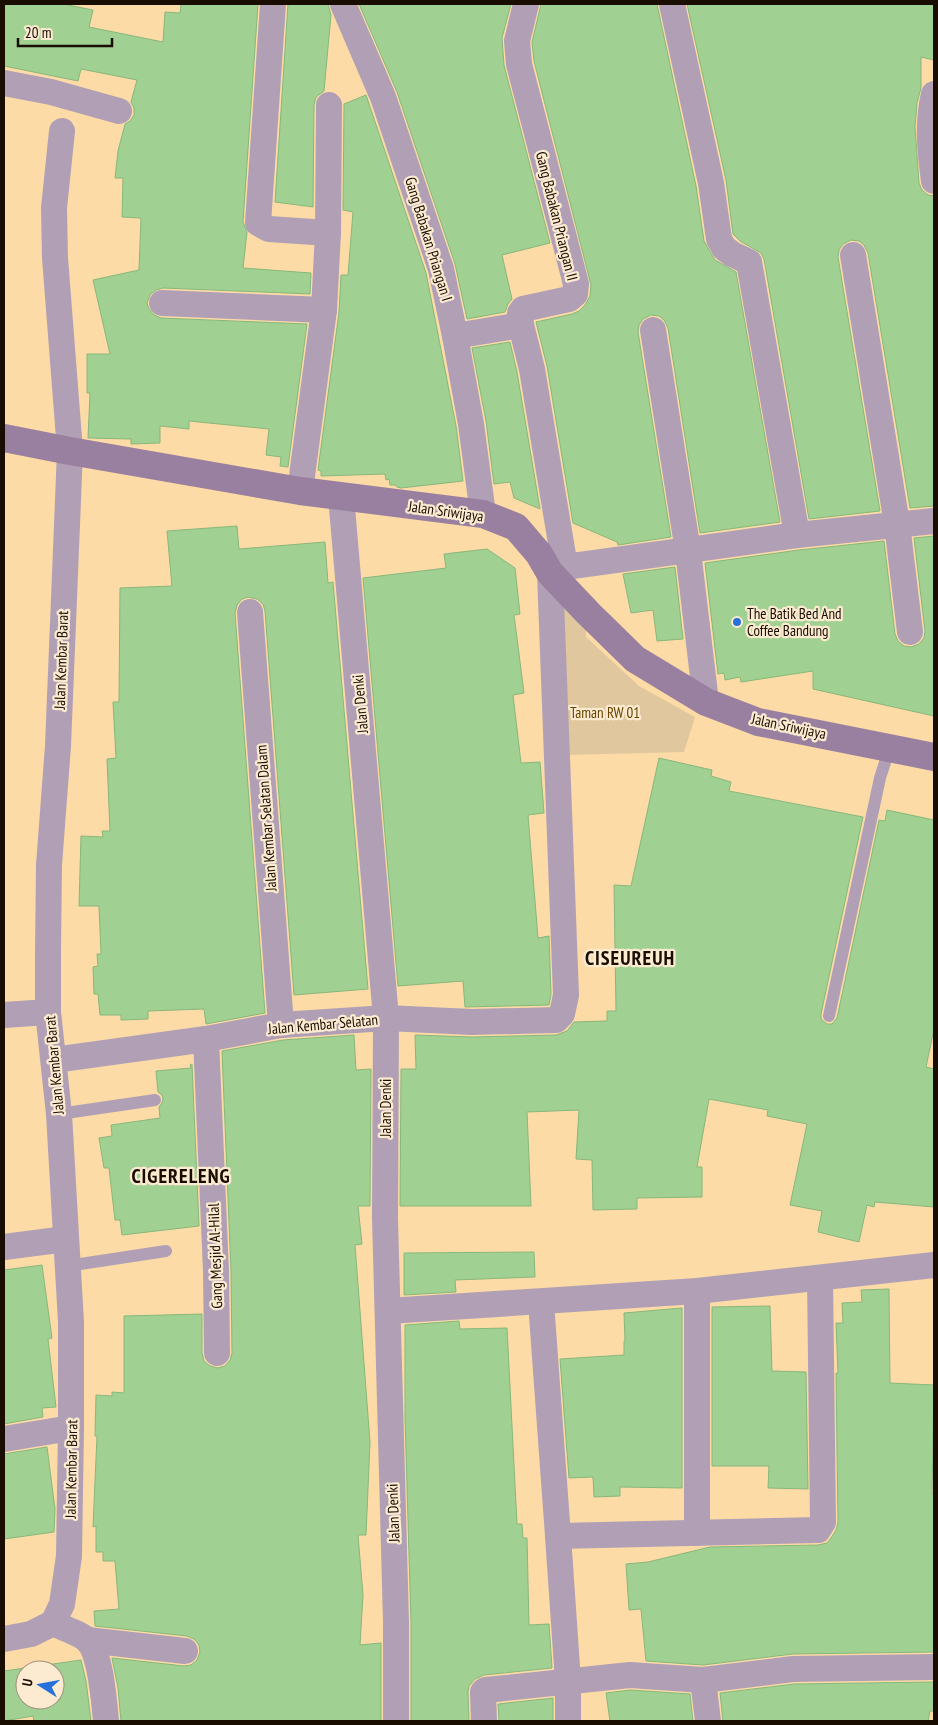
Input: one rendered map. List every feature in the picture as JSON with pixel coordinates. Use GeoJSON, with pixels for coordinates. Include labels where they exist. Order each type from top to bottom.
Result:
{"type":"FeatureCollection","features":[{"type":"Feature","properties":{"kind":"main road","name":"Jalan Sriwijaya"},"geometry":{"type":"LineString","coordinates":[[4,438],[300,491],[483,514],[516,527],[539,554],[558,570],[588,613],[635,659],[706,702],[758,722],[934,757]]}},
{"type":"Feature","properties":{"kind":"street"},"geometry":{"type":"LineString","coordinates":[[273,4],[258,223],[269,230],[328,233]]}},
{"type":"Feature","properties":{"kind":"street","name":"Gang Babakan Priangan I"},"geometry":{"type":"LineString","coordinates":[[343,4],[384,97],[441,269],[471,424],[483,514]]}},
{"type":"Feature","properties":{"kind":"street","name":"Gang Babakan Priangan II"},"geometry":{"type":"LineString","coordinates":[[520,325],[520,312],[523,309],[569,299],[575,294],[576,284],[519,64],[517,41],[526,4]]}},
{"type":"Feature","properties":{"kind":"street"},"geometry":{"type":"LineString","coordinates":[[672,4],[711,183],[719,238],[724,248],[750,262],[797,535]]}},
{"type":"Feature","properties":{"kind":"street"},"geometry":{"type":"LineString","coordinates":[[4,83],[51,92],[119,111]]}},
{"type":"Feature","properties":{"kind":"street"},"geometry":{"type":"LineString","coordinates":[[934,94],[930,113],[930,144],[934,181]]}},
{"type":"Feature","properties":{"kind":"street"},"geometry":{"type":"LineString","coordinates":[[300,491],[324,310],[328,233],[329,105]]}},
{"type":"Feature","properties":{"kind":"street","name":"Jalan Kembar Barat"},"geometry":{"type":"LineString","coordinates":[[53,1623],[62,1604],[69,1556],[72,1428],[71,1322],[59,1114],[48,1012],[49,865],[58,746],[70,451],[55,258],[54,208],[62,131]]}},
{"type":"Feature","properties":{"kind":"street"},"geometry":{"type":"LineString","coordinates":[[853,256],[897,524],[910,632]]}},
{"type":"Feature","properties":{"kind":"street"},"geometry":{"type":"LineString","coordinates":[[162,303],[324,310]]}},
{"type":"Feature","properties":{"kind":"street"},"geometry":{"type":"LineString","coordinates":[[455,336],[520,325],[532,369],[558,570],[797,535],[934,521]]}},
{"type":"Feature","properties":{"kind":"street"},"geometry":{"type":"LineString","coordinates":[[652,330],[688,551],[706,702]]}},
{"type":"Feature","properties":{"kind":"street","name":"Jalan Denki"},"geometry":{"type":"LineString","coordinates":[[341,496],[386,1018],[385,1218],[396,1622],[396,1721]]}},
{"type":"Feature","properties":{"kind":"street","name":"Jalan Kembar Selatan"},"geometry":{"type":"LineString","coordinates":[[54,1060],[206,1039],[281,1025],[386,1018],[472,1022],[556,1020],[562,1014],[566,995],[558,570]]}},
{"type":"Feature","properties":{"kind":"street","name":"Jalan Kembar Selatan Dalam"},"geometry":{"type":"LineString","coordinates":[[250,612],[281,1025]]}},
{"type":"Feature","properties":{"kind":"street"},"geometry":{"type":"LineString","coordinates":[[4,1015],[48,1012]]}},
{"type":"Feature","properties":{"kind":"street","name":"Gang Mesjid Al-Hilal"},"geometry":{"type":"LineString","coordinates":[[206,1039],[216,1272],[217,1353]]}},
{"type":"Feature","properties":{"kind":"street"},"geometry":{"type":"LineString","coordinates":[[4,1247],[66,1239]]}},
{"type":"Feature","properties":{"kind":"street"},"geometry":{"type":"LineString","coordinates":[[388,1311],[697,1291],[934,1265]]}},
{"type":"Feature","properties":{"kind":"street"},"geometry":{"type":"LineString","coordinates":[[558,1536],[818,1530],[823,1522],[820,1278]]}},
{"type":"Feature","properties":{"kind":"street"},"geometry":{"type":"LineString","coordinates":[[697,1291],[697,1533]]}},
{"type":"Feature","properties":{"kind":"street"},"geometry":{"type":"LineString","coordinates":[[541,1302],[568,1681],[568,1721]]}},
{"type":"Feature","properties":{"kind":"street"},"geometry":{"type":"LineString","coordinates":[[4,1439],[72,1428]]}},
{"type":"Feature","properties":{"kind":"street"},"geometry":{"type":"LineString","coordinates":[[4,1639],[31,1634],[53,1623],[87,1640],[185,1651]]}},
{"type":"Feature","properties":{"kind":"street"},"geometry":{"type":"LineString","coordinates":[[87,1640],[98,1660],[106,1721]]}},
{"type":"Feature","properties":{"kind":"street"},"geometry":{"type":"LineString","coordinates":[[484,1721],[482,1696],[485,1690],[630,1675],[703,1680],[792,1669],[934,1667]]}},
{"type":"Feature","properties":{"kind":"street"},"geometry":{"type":"LineString","coordinates":[[703,1680],[708,1721]]}},
{"type":"Feature","properties":{"kind":"lane"},"geometry":{"type":"LineString","coordinates":[[829,1016],[880,778],[890,748]]}},
{"type":"Feature","properties":{"kind":"lane"},"geometry":{"type":"LineString","coordinates":[[59,1114],[155,1100]]}},
{"type":"Feature","properties":{"kind":"lane"},"geometry":{"type":"LineString","coordinates":[[67,1266],[166,1251]]}},
{"type":"Feature","properties":{"kind":"green space","name":"Taman RW 01"},"geometry":{"type":"Polygon","coordinates":[[[555,593],[586,618],[586,637],[639,686],[695,717],[684,752],[565,755],[555,593]]]}},
{"type":"Feature","properties":{"kind":"building"},"geometry":{"type":"Polygon","coordinates":[[[4,4],[63,4],[93,10],[89,27],[163,42],[165,12],[180,13],[181,4],[258,4],[243,222],[247,232],[243,268],[311,273],[310,294],[163,288],[156,290],[150,295],[147,303],[154,315],[161,318],[307,324],[288,467],[280,466],[281,457],[266,455],[269,429],[189,421],[189,429],[160,426],[160,443],[131,444],[131,439],[88,438],[90,393],[87,393],[87,354],[110,354],[93,280],[139,270],[141,218],[122,217],[123,178],[115,178],[118,151],[125,124],[134,115],[134,108],[131,102],[137,80],[81,69],[78,81],[4,66],[4,4]]]}},
{"type":"Feature","properties":{"kind":"building"},"geometry":{"type":"Polygon","coordinates":[[[288,4],[328,4],[331,15],[324,91],[316,97],[314,105],[313,207],[275,202],[288,4]]]}},
{"type":"Feature","properties":{"kind":"building"},"geometry":{"type":"Polygon","coordinates":[[[359,4],[511,4],[502,38],[504,65],[550,243],[502,255],[512,299],[505,312],[467,319],[455,264],[397,92],[359,4]]]}},
{"type":"Feature","properties":{"kind":"building"},"geometry":{"type":"Polygon","coordinates":[[[541,4],[657,4],[696,186],[704,241],[715,260],[736,272],[780,522],[700,533],[668,328],[664,320],[659,316],[651,315],[643,319],[639,325],[638,332],[671,537],[618,545],[617,542],[573,523],[547,366],[536,322],[579,311],[590,296],[591,285],[534,61],[532,42],[541,4]]]}},
{"type":"Feature","properties":{"kind":"building"},"geometry":{"type":"Polygon","coordinates":[[[687,4],[934,4],[934,60],[921,57],[921,88],[917,103],[915,127],[919,183],[922,190],[928,195],[934,196],[934,506],[910,508],[868,253],[864,245],[859,241],[851,240],[843,244],[839,250],[838,257],[880,511],[809,519],[764,259],[761,253],[740,241],[733,234],[726,180],[687,4]]]}},
{"type":"Feature","properties":{"kind":"building"},"geometry":{"type":"Polygon","coordinates":[[[366,95],[426,273],[456,426],[463,481],[401,488],[396,485],[390,485],[389,479],[386,480],[385,474],[321,476],[321,471],[318,470],[339,312],[341,275],[348,275],[353,212],[343,210],[344,104],[366,95]]]}},
{"type":"Feature","properties":{"kind":"building"},"geometry":{"type":"Polygon","coordinates":[[[510,342],[517,372],[540,509],[514,498],[510,482],[494,484],[486,421],[472,348],[510,342]]]}},
{"type":"Feature","properties":{"kind":"building"},"geometry":{"type":"Polygon","coordinates":[[[237,526],[239,549],[325,542],[328,583],[333,582],[368,989],[294,995],[265,611],[263,604],[257,599],[248,597],[242,599],[237,605],[235,613],[265,1013],[206,1024],[204,1009],[148,1011],[148,1019],[121,1020],[121,1015],[100,1015],[98,994],[94,994],[93,967],[98,966],[97,954],[101,954],[99,906],[79,906],[81,836],[103,837],[102,831],[110,831],[107,759],[116,758],[113,702],[119,702],[120,588],[172,586],[167,531],[237,526]]]}},
{"type":"Feature","properties":{"kind":"building"},"geometry":{"type":"Polygon","coordinates":[[[934,536],[934,716],[813,689],[813,671],[741,682],[740,677],[725,680],[724,673],[718,674],[705,563],[884,541],[895,634],[898,641],[904,646],[911,647],[919,644],[924,638],[925,631],[914,538],[934,536]]]}},
{"type":"Feature","properties":{"kind":"building"},"geometry":{"type":"Polygon","coordinates":[[[487,549],[515,568],[520,614],[514,615],[524,693],[513,695],[521,763],[540,762],[544,813],[528,815],[538,938],[549,936],[551,994],[549,1005],[465,1007],[463,981],[398,986],[363,578],[446,568],[444,554],[487,549]]]}},
{"type":"Feature","properties":{"kind":"building"},"geometry":{"type":"Polygon","coordinates":[[[675,567],[683,639],[657,641],[653,610],[631,613],[623,574],[675,567]]]}},
{"type":"Feature","properties":{"kind":"building"},"geometry":{"type":"Polygon","coordinates":[[[659,758],[712,770],[711,776],[731,782],[729,791],[863,817],[821,1014],[821,1019],[827,1024],[832,1024],[837,1018],[879,820],[885,821],[887,810],[934,820],[934,1029],[926,1067],[934,1069],[934,1207],[875,1202],[874,1207],[867,1205],[859,1242],[818,1232],[822,1211],[790,1205],[807,1124],[767,1116],[768,1110],[709,1099],[697,1167],[702,1167],[702,1197],[637,1198],[637,1209],[593,1210],[592,1160],[576,1159],[579,1110],[527,1112],[531,1206],[400,1206],[401,1069],[416,1069],[415,1035],[472,1037],[556,1035],[567,1031],[574,1022],[607,1021],[607,1011],[616,1011],[614,885],[631,886],[659,758]]]}},
{"type":"Feature","properties":{"kind":"building"},"geometry":{"type":"Polygon","coordinates":[[[354,1035],[356,1070],[371,1069],[370,1206],[358,1206],[362,1244],[355,1245],[370,1442],[366,1535],[358,1535],[363,1595],[360,1645],[381,1643],[381,1721],[121,1721],[118,1688],[112,1658],[184,1666],[191,1665],[197,1660],[200,1652],[199,1645],[194,1639],[187,1636],[95,1626],[94,1611],[119,1609],[115,1561],[103,1561],[103,1552],[96,1552],[96,1526],[93,1527],[97,1436],[95,1436],[96,1395],[112,1396],[112,1392],[124,1393],[124,1316],[202,1314],[202,1353],[204,1361],[210,1366],[218,1368],[225,1366],[230,1360],[232,1353],[231,1271],[222,1051],[283,1040],[354,1035]]]}},
{"type":"Feature","properties":{"kind":"building"},"geometry":{"type":"Polygon","coordinates":[[[192,1064],[199,1226],[122,1235],[120,1220],[115,1220],[109,1168],[104,1168],[99,1138],[112,1136],[111,1125],[160,1118],[159,1107],[163,1099],[162,1095],[158,1092],[156,1071],[191,1068],[190,1065],[192,1064]]]}},
{"type":"Feature","properties":{"kind":"building"},"geometry":{"type":"Polygon","coordinates":[[[534,1252],[535,1277],[455,1280],[456,1292],[404,1295],[404,1253],[534,1252]]]}},
{"type":"Feature","properties":{"kind":"building"},"geometry":{"type":"Polygon","coordinates":[[[42,1265],[52,1338],[48,1339],[56,1407],[42,1408],[43,1417],[4,1424],[4,1270],[42,1265]]]}},
{"type":"Feature","properties":{"kind":"building"},"geometry":{"type":"Polygon","coordinates":[[[889,1289],[890,1383],[934,1385],[932,1494],[934,1494],[934,1652],[793,1654],[703,1665],[646,1661],[641,1609],[629,1610],[626,1564],[648,1562],[710,1547],[818,1545],[827,1543],[831,1538],[838,1522],[836,1323],[843,1323],[842,1303],[862,1302],[861,1290],[889,1289]]]}},
{"type":"Feature","properties":{"kind":"building"},"geometry":{"type":"Polygon","coordinates":[[[770,1306],[772,1371],[806,1372],[808,1489],[768,1488],[769,1466],[712,1466],[712,1307],[770,1306]]]}},
{"type":"Feature","properties":{"kind":"building"},"geometry":{"type":"Polygon","coordinates":[[[682,1308],[682,1488],[620,1487],[620,1496],[594,1497],[593,1477],[569,1478],[560,1359],[624,1355],[624,1313],[682,1308]]]}},
{"type":"Feature","properties":{"kind":"building"},"geometry":{"type":"Polygon","coordinates":[[[459,1321],[460,1329],[507,1328],[517,1524],[522,1524],[523,1538],[527,1538],[529,1625],[549,1624],[552,1668],[484,1675],[475,1679],[469,1686],[468,1692],[469,1721],[411,1721],[405,1325],[459,1321]]]}},
{"type":"Feature","properties":{"kind":"building"},"geometry":{"type":"Polygon","coordinates":[[[47,1447],[55,1509],[54,1532],[4,1539],[4,1454],[47,1447]]]}},
{"type":"Feature","properties":{"kind":"building"},"geometry":{"type":"Polygon","coordinates":[[[81,1660],[86,1681],[91,1721],[34,1721],[33,1716],[4,1721],[4,1671],[15,1669],[15,1710],[65,1710],[65,1662],[81,1660]]]}},
{"type":"Feature","properties":{"kind":"building"},"geometry":{"type":"Polygon","coordinates":[[[934,1682],[934,1711],[930,1711],[928,1721],[723,1721],[720,1693],[794,1684],[934,1682]]]}},
{"type":"Feature","properties":{"kind":"building"},"geometry":{"type":"Polygon","coordinates":[[[630,1690],[690,1694],[693,1721],[610,1721],[606,1693],[630,1690]]]}},
{"type":"Feature","properties":{"kind":"building"},"geometry":{"type":"Polygon","coordinates":[[[553,1698],[553,1721],[499,1721],[498,1704],[553,1698]]]}},
{"type":"Feature","properties":{"kind":"place","name":"The Batik Bed And Coffee Bandung"},"geometry":{"type":"Point","coordinates":[737,622]}},
{"type":"Feature","properties":{"kind":"district","name":"CISEUREUH"},"geometry":{"type":"Point","coordinates":[630,958]}},
{"type":"Feature","properties":{"kind":"district","name":"CIGERELENG"},"geometry":{"type":"Point","coordinates":[181,1176]}}]}
